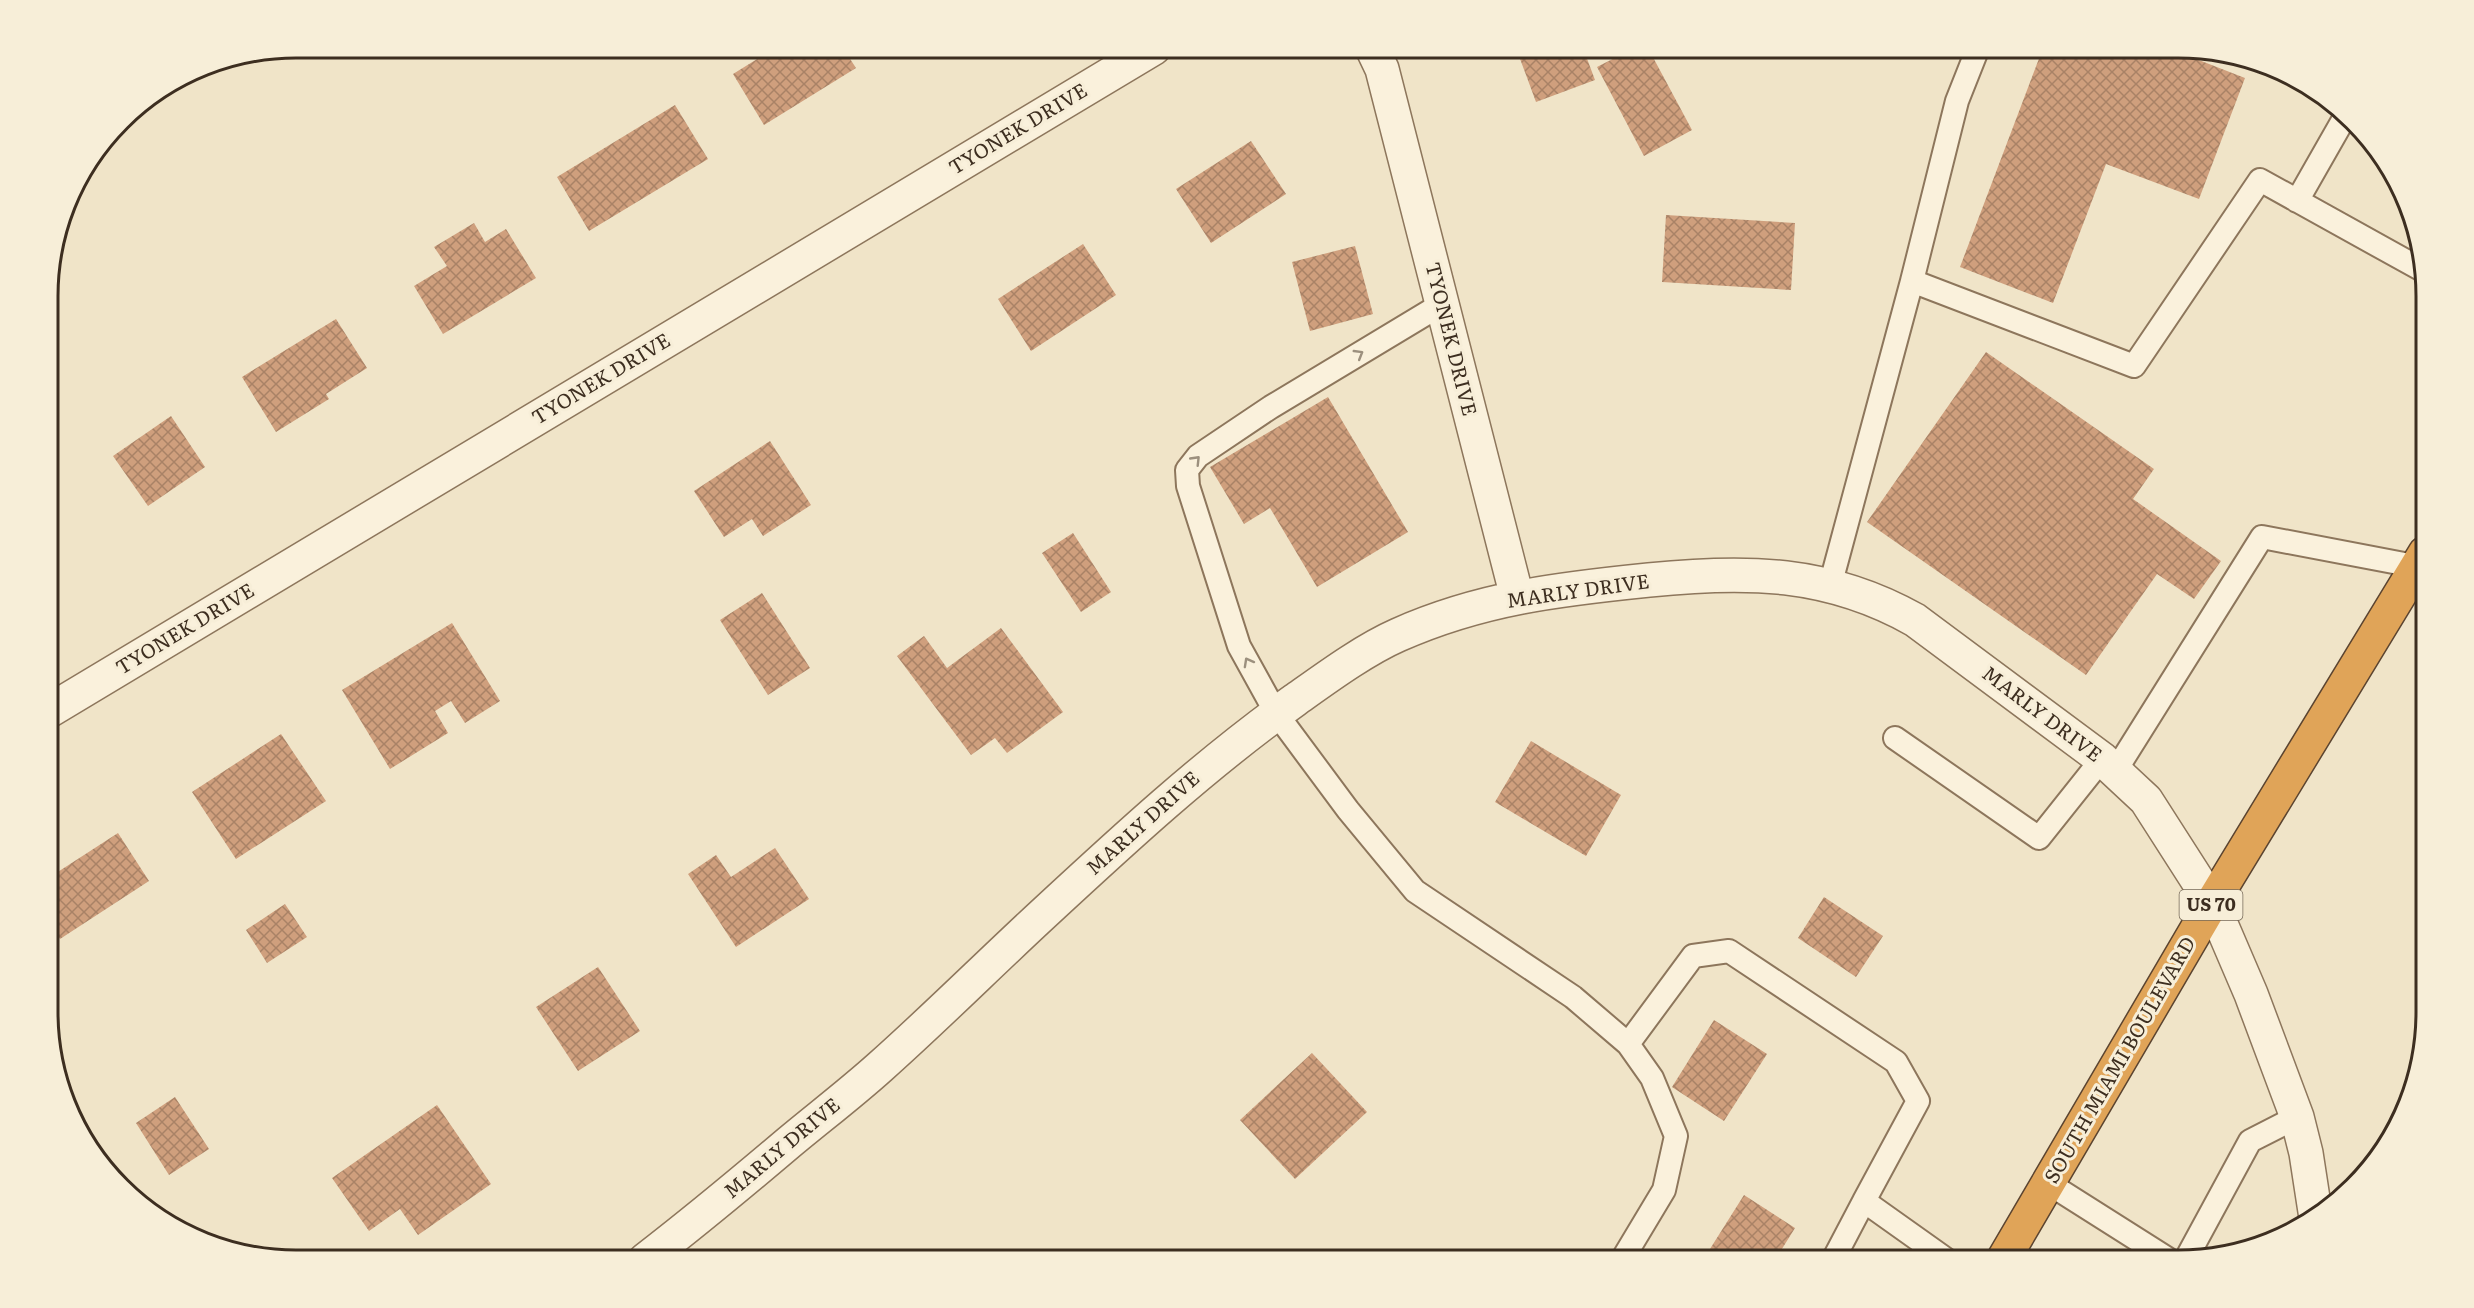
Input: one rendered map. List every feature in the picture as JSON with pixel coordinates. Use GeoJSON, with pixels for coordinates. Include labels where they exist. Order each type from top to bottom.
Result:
{"type":"FeatureCollection","features":[{"type":"Feature","properties":{"kind":"highway","name":"SOUTH MIAMI BOULEVARD"},"geometry":{"type":"LineString","coordinates":[[2009,1250],[2212,903],[2416,573]]}},
{"type":"Feature","properties":{"kind":"street","name":"TYONEK DRIVE"},"geometry":{"type":"LineString","coordinates":[[58,706],[1137,58]]}},
{"type":"Feature","properties":{"kind":"street","name":"TYONEK DRIVE"},"geometry":{"type":"LineString","coordinates":[[1377,58],[1382,69],[1517,597]]}},
{"type":"Feature","properties":{"kind":"street","name":"MARLY DRIVE"},"geometry":{"type":"LineString","coordinates":[[658,1250],[879,1067],[1161,804],[1248,733],[1323,680],[1396,636],[1464,611],[1517,597],[1554,590],[1646,580],[1747,574],[1830,586],[1855,592],[1887,604],[1915,620],[2109,764],[2146,800],[2212,903],[2251,994],[2297,1117],[2306,1153],[2314,1206]]}},
{"type":"Feature","properties":{"kind":"lane"},"geometry":{"type":"LineString","coordinates":[[1830,586],[1912,281],[1957,101],[1974,58]]}},
{"type":"Feature","properties":{"kind":"lane"},"geometry":{"type":"LineString","coordinates":[[2297,201],[2341,124]]}},
{"type":"Feature","properties":{"kind":"lane"},"geometry":{"type":"LineString","coordinates":[[1912,281],[2134,366],[2260,180],[2413,265]]}},
{"type":"Feature","properties":{"kind":"lane"},"geometry":{"type":"LineString","coordinates":[[1442,304],[1271,407],[1198,456],[1187,470],[1188,486],[1239,646],[1276,713],[1348,810],[1415,891],[1573,997],[1628,1044],[1652,1078],[1676,1136],[1664,1190],[1628,1250]]}},
{"type":"Feature","properties":{"kind":"lane"},"geometry":{"type":"LineString","coordinates":[[1895,738],[2038,838],[2109,764],[2262,537],[2416,562]]}},
{"type":"Feature","properties":{"kind":"lane"},"geometry":{"type":"LineString","coordinates":[[1628,1044],[1693,956],[1729,951],[1896,1062],[1918,1101],[1838,1250]]}},
{"type":"Feature","properties":{"kind":"lane"},"geometry":{"type":"LineString","coordinates":[[2192,1249],[2250,1141],[2297,1117]]}},
{"type":"Feature","properties":{"kind":"lane"},"geometry":{"type":"LineString","coordinates":[[2048,1183],[2138,1250]]}},
{"type":"Feature","properties":{"kind":"lane"},"geometry":{"type":"LineString","coordinates":[[1864,1201],[1933,1250]]}},
{"type":"Feature","properties":{"kind":"building"},"geometry":{"type":"Polygon","coordinates":[[[759,58],[850,58],[856,68],[764,125],[733,74],[759,58]]]}},
{"type":"Feature","properties":{"kind":"building"},"geometry":{"type":"Polygon","coordinates":[[[1520,58],[1587,58],[1595,80],[1536,102],[1520,58]]]}},
{"type":"Feature","properties":{"kind":"building"},"geometry":{"type":"Polygon","coordinates":[[[1615,58],[1653,58],[1692,130],[1644,156],[1597,67],[1615,58]]]}},
{"type":"Feature","properties":{"kind":"building"},"geometry":{"type":"Polygon","coordinates":[[[2039,58],[2193,59],[2245,78],[2199,199],[2106,164],[2053,303],[1960,267],[2039,58]]]}},
{"type":"Feature","properties":{"kind":"building"},"geometry":{"type":"Polygon","coordinates":[[[675,105],[708,159],[589,231],[557,177],[675,105]]]}},
{"type":"Feature","properties":{"kind":"building"},"geometry":{"type":"Polygon","coordinates":[[[1251,141],[1286,194],[1211,243],[1176,189],[1251,141]]]}},
{"type":"Feature","properties":{"kind":"building"},"geometry":{"type":"Polygon","coordinates":[[[1666,215],[1795,223],[1791,290],[1662,282],[1666,215]]]}},
{"type":"Feature","properties":{"kind":"building"},"geometry":{"type":"Polygon","coordinates":[[[474,223],[485,242],[506,229],[536,278],[443,334],[414,286],[447,266],[434,247],[474,223]]]}},
{"type":"Feature","properties":{"kind":"building"},"geometry":{"type":"Polygon","coordinates":[[[1083,244],[1116,295],[1031,351],[998,299],[1083,244]]]}},
{"type":"Feature","properties":{"kind":"building"},"geometry":{"type":"Polygon","coordinates":[[[1355,246],[1373,314],[1310,331],[1292,262],[1355,246]]]}},
{"type":"Feature","properties":{"kind":"building"},"geometry":{"type":"Polygon","coordinates":[[[336,319],[367,368],[326,394],[329,399],[276,432],[242,377],[336,319]]]}},
{"type":"Feature","properties":{"kind":"building"},"geometry":{"type":"Polygon","coordinates":[[[1986,352],[2154,469],[2133,499],[2221,561],[2194,599],[2157,574],[2086,675],[1867,522],[1986,352]]]}},
{"type":"Feature","properties":{"kind":"building"},"geometry":{"type":"Polygon","coordinates":[[[1328,397],[1408,532],[1317,587],[1270,508],[1244,524],[1210,467],[1328,397]]]}},
{"type":"Feature","properties":{"kind":"building"},"geometry":{"type":"Polygon","coordinates":[[[171,416],[205,467],[148,506],[113,456],[171,416]]]}},
{"type":"Feature","properties":{"kind":"building"},"geometry":{"type":"Polygon","coordinates":[[[770,441],[811,505],[763,536],[752,519],[724,537],[694,491],[770,441]]]}},
{"type":"Feature","properties":{"kind":"building"},"geometry":{"type":"Polygon","coordinates":[[[1073,533],[1111,592],[1081,612],[1042,553],[1073,533]]]}},
{"type":"Feature","properties":{"kind":"building"},"geometry":{"type":"Polygon","coordinates":[[[762,593],[810,668],[768,695],[720,620],[762,593]]]}},
{"type":"Feature","properties":{"kind":"building"},"geometry":{"type":"Polygon","coordinates":[[[452,623],[500,701],[465,723],[451,701],[435,711],[448,733],[390,769],[342,690],[452,623]]]}},
{"type":"Feature","properties":{"kind":"building"},"geometry":{"type":"Polygon","coordinates":[[[1001,628],[1063,712],[1007,753],[995,738],[971,755],[897,656],[924,636],[947,668],[1001,628]]]}},
{"type":"Feature","properties":{"kind":"building"},"geometry":{"type":"Polygon","coordinates":[[[281,734],[326,801],[236,859],[192,792],[281,734]]]}},
{"type":"Feature","properties":{"kind":"building"},"geometry":{"type":"Polygon","coordinates":[[[1531,741],[1621,795],[1586,856],[1495,802],[1531,741]]]}},
{"type":"Feature","properties":{"kind":"building"},"geometry":{"type":"Polygon","coordinates":[[[118,833],[149,881],[60,939],[58,936],[58,872],[118,833]]]}},
{"type":"Feature","properties":{"kind":"building"},"geometry":{"type":"Polygon","coordinates":[[[775,848],[809,899],[736,947],[688,874],[716,855],[731,877],[775,848]]]}},
{"type":"Feature","properties":{"kind":"building"},"geometry":{"type":"Polygon","coordinates":[[[1824,897],[1883,936],[1856,977],[1798,938],[1824,897]]]}},
{"type":"Feature","properties":{"kind":"building"},"geometry":{"type":"Polygon","coordinates":[[[285,904],[307,937],[267,963],[246,930],[285,904]]]}},
{"type":"Feature","properties":{"kind":"building"},"geometry":{"type":"Polygon","coordinates":[[[598,967],[640,1031],[578,1071],[536,1007],[598,967]]]}},
{"type":"Feature","properties":{"kind":"building"},"geometry":{"type":"Polygon","coordinates":[[[1714,1020],[1767,1054],[1724,1121],[1672,1087],[1714,1020]]]}},
{"type":"Feature","properties":{"kind":"building"},"geometry":{"type":"Polygon","coordinates":[[[1312,1053],[1367,1112],[1295,1179],[1240,1120],[1312,1053]]]}},
{"type":"Feature","properties":{"kind":"building"},"geometry":{"type":"Polygon","coordinates":[[[175,1097],[209,1149],[169,1175],[136,1123],[175,1097]]]}},
{"type":"Feature","properties":{"kind":"building"},"geometry":{"type":"Polygon","coordinates":[[[437,1105],[491,1184],[418,1235],[400,1209],[369,1231],[332,1178],[437,1105]]]}},
{"type":"Feature","properties":{"kind":"building"},"geometry":{"type":"Polygon","coordinates":[[[1744,1195],[1795,1228],[1781,1250],[1709,1250],[1744,1195]]]}}]}
